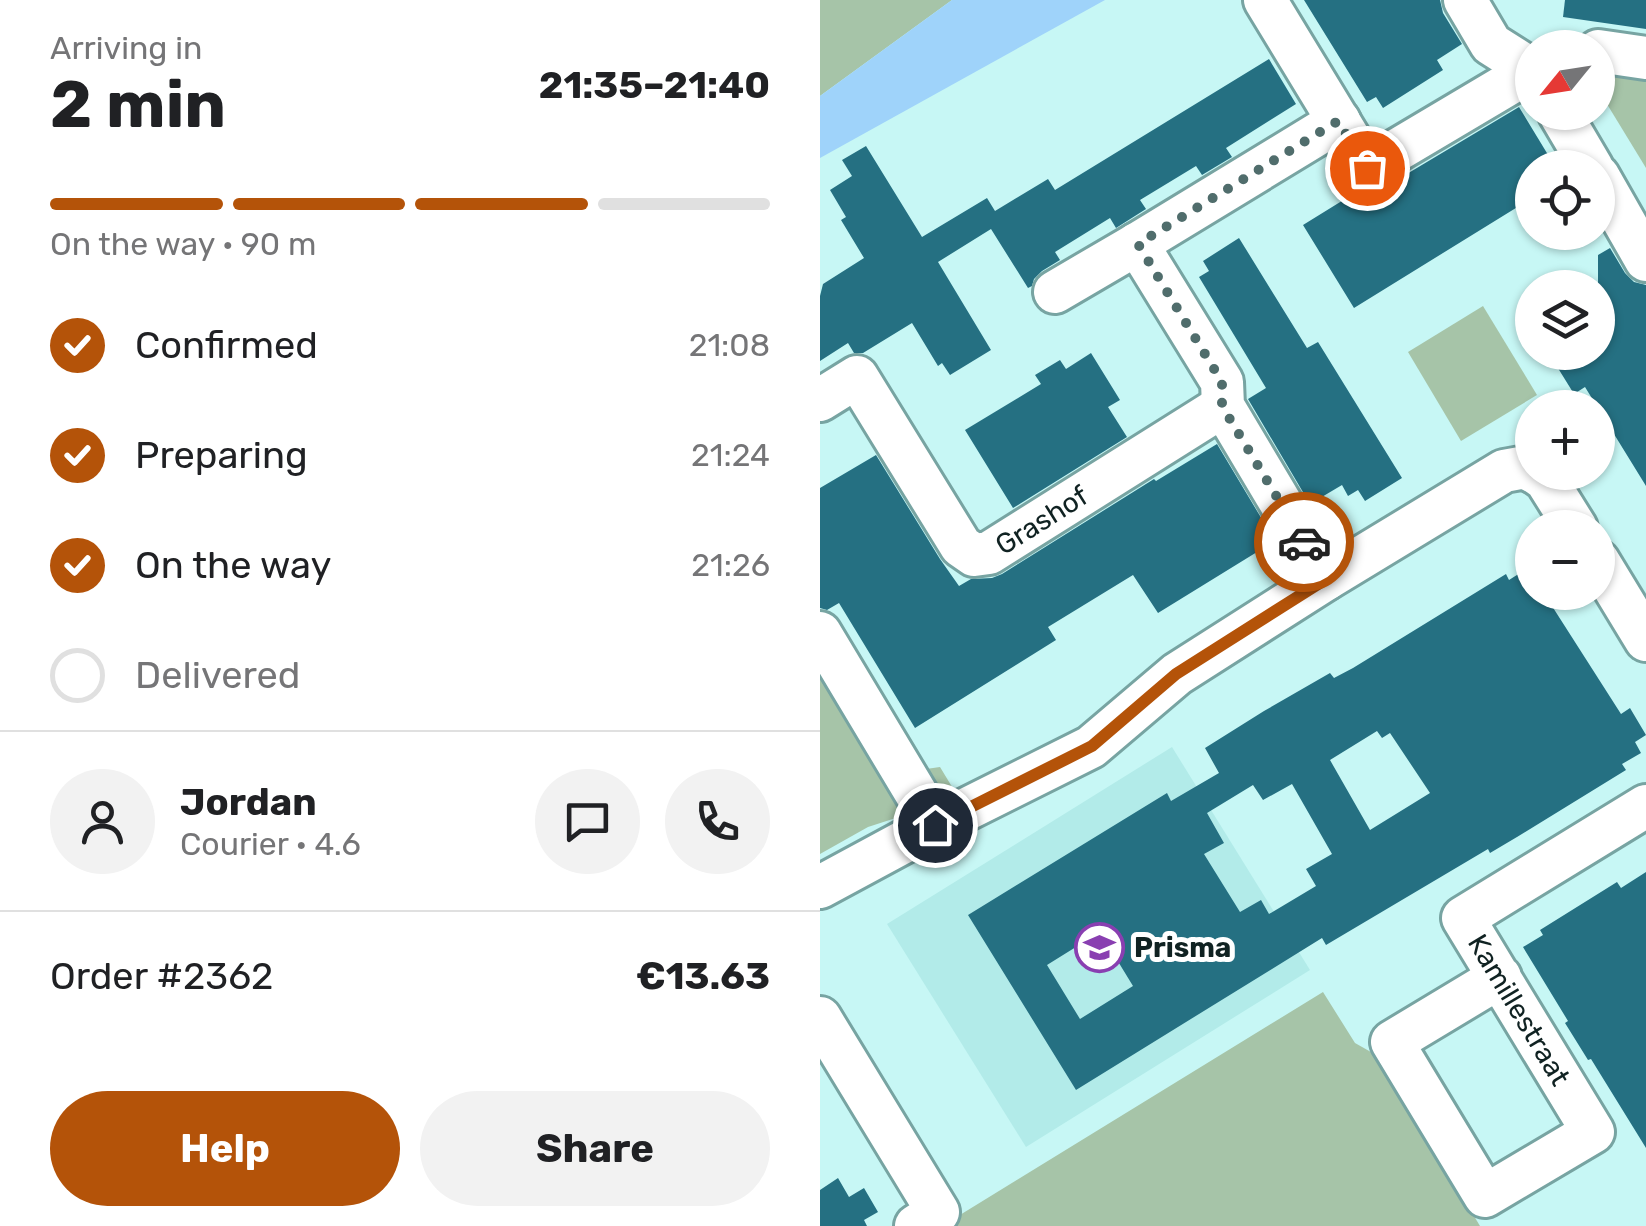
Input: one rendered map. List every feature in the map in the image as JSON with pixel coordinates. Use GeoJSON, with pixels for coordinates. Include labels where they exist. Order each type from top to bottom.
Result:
{"type":"FeatureCollection","features":[{"type":"Feature","properties":{"kind":"street"},"geometry":{"type":"LineString","coordinates":[[1265,0],[1367,168],[1515,80]]}},
{"type":"Feature","properties":{"kind":"street"},"geometry":{"type":"LineString","coordinates":[[1465,0],[1492,44],[1515,59]]}},
{"type":"Feature","properties":{"kind":"street"},"geometry":{"type":"LineString","coordinates":[[1615,54],[1646,58]]}},
{"type":"Feature","properties":{"kind":"street"},"geometry":{"type":"LineString","coordinates":[[1055,292],[1338,121]]}},
{"type":"Feature","properties":{"kind":"street"},"geometry":{"type":"LineString","coordinates":[[1615,206],[1646,260]]}},
{"type":"Feature","properties":{"kind":"street"},"geometry":{"type":"LineString","coordinates":[[1138,244],[1222,382],[1222,406],[1326,579]]}},
{"type":"Feature","properties":{"kind":"street","name":"Grashof"},"geometry":{"type":"LineString","coordinates":[[820,400],[857,376],[961,546],[974,555],[990,553],[1222,406]]}},
{"type":"Feature","properties":{"kind":"street"},"geometry":{"type":"LineString","coordinates":[[820,886],[1092,746],[1176,674],[1504,471],[1515,469]]}},
{"type":"Feature","properties":{"kind":"street"},"geometry":{"type":"LineString","coordinates":[[1615,589],[1646,640]]}},
{"type":"Feature","properties":{"kind":"street"},"geometry":{"type":"LineString","coordinates":[[820,633],[935,825]]}},
{"type":"Feature","properties":{"kind":"street","name":"Kamillestraat"},"geometry":{"type":"LineString","coordinates":[[1500,977],[1392,1042],[1485,1196],[1593,1132],[1500,977],[1463,918],[1646,806]]}},
{"type":"Feature","properties":{"kind":"street"},"geometry":{"type":"LineString","coordinates":[[820,1018],[927,1219]]}},
{"type":"Feature","properties":{"kind":"shaded area"},"geometry":{"type":"Polygon","coordinates":[[[952,0],[1105,0],[820,158],[820,96],[952,0]]]}},
{"type":"Feature","properties":{"kind":"shaded area","name":"Prisma"},"geometry":{"type":"Polygon","coordinates":[[[1172,747],[1310,970],[1026,1147],[887,924],[1172,747]]]}},
{"type":"Feature","properties":{"kind":"green space"},"geometry":{"type":"Polygon","coordinates":[[[820,0],[952,0],[820,96],[820,0]]]}},
{"type":"Feature","properties":{"kind":"green space"},"geometry":{"type":"Polygon","coordinates":[[[1615,68],[1646,74],[1646,168],[1615,117],[1615,68]]]}},
{"type":"Feature","properties":{"kind":"green space"},"geometry":{"type":"Polygon","coordinates":[[[1483,306],[1515,359],[1515,370],[1522,370],[1534,390],[1515,390],[1515,408],[1461,441],[1408,352],[1483,306]]]}},
{"type":"Feature","properties":{"kind":"green space"},"geometry":{"type":"Polygon","coordinates":[[[820,656],[891,774],[940,767],[957,795],[868,827],[820,854],[820,656]]]}},
{"type":"Feature","properties":{"kind":"green space"},"geometry":{"type":"Polygon","coordinates":[[[1323,992],[1355,1043],[1378,1056],[1480,1226],[942,1226],[1323,992]]]}},
{"type":"Feature","properties":{"kind":"building"},"geometry":{"type":"Polygon","coordinates":[[[1304,0],[1440,0],[1443,13],[1462,44],[1437,60],[1443,70],[1383,108],[1376,97],[1367,102],[1304,0]]]}},
{"type":"Feature","properties":{"kind":"building"},"geometry":{"type":"Polygon","coordinates":[[[1565,0],[1646,0],[1646,29],[1563,17],[1565,0]]]}},
{"type":"Feature","properties":{"kind":"building"},"geometry":{"type":"Polygon","coordinates":[[[1269,59],[1296,104],[1226,148],[1232,157],[1202,175],[1196,166],[1140,200],[1146,209],[1116,228],[1110,218],[1055,252],[1060,260],[1042,271],[1032,286],[1028,288],[991,229],[938,262],[991,350],[950,375],[942,363],[938,366],[912,323],[863,353],[854,353],[848,343],[820,361],[823,284],[864,258],[841,220],[846,217],[830,190],[852,176],[842,160],[866,146],[922,237],[987,198],[995,211],[1048,179],[1055,190],[1269,59]]]}},
{"type":"Feature","properties":{"kind":"building"},"geometry":{"type":"Polygon","coordinates":[[[1515,109],[1515,130],[1533,130],[1545,150],[1515,150],[1515,209],[1354,308],[1303,225],[1358,191],[1380,190],[1515,109]]]}},
{"type":"Feature","properties":{"kind":"building"},"geometry":{"type":"Polygon","coordinates":[[[1239,238],[1307,348],[1318,342],[1402,478],[1365,501],[1358,490],[1348,496],[1342,485],[1310,504],[1248,399],[1266,388],[1199,277],[1209,271],[1203,261],[1239,238]]]}},
{"type":"Feature","properties":{"kind":"building"},"geometry":{"type":"Polygon","coordinates":[[[1611,250],[1625,273],[1634,282],[1646,285],[1646,486],[1615,436],[1615,390],[1572,390],[1559,370],[1615,370],[1615,270],[1598,270],[1598,255],[1611,250]]]}},
{"type":"Feature","properties":{"kind":"building"},"geometry":{"type":"Polygon","coordinates":[[[1091,353],[1120,400],[1108,407],[1127,437],[1013,508],[965,430],[1041,384],[1035,375],[1060,360],[1066,369],[1091,353]]]}},
{"type":"Feature","properties":{"kind":"building"},"geometry":{"type":"Polygon","coordinates":[[[1217,444],[1275,541],[1158,613],[1133,575],[1048,627],[1056,640],[915,728],[839,603],[827,610],[820,608],[820,488],[876,455],[959,586],[971,579],[1002,574],[1217,444]]]}},
{"type":"Feature","properties":{"kind":"building"},"geometry":{"type":"Polygon","coordinates":[[[1506,574],[1509,580],[1515,576],[1515,610],[1555,610],[1621,714],[1630,708],[1646,735],[1635,742],[1641,753],[1622,764],[1626,770],[1517,837],[1490,853],[1488,849],[1326,945],[1322,938],[1076,1090],[968,915],[1167,793],[1171,801],[1219,773],[1205,748],[1330,673],[1334,678],[1353,668],[1506,574]],[[1377,731],[1330,760],[1370,830],[1430,793],[1390,733],[1382,738],[1377,731]],[[1292,784],[1263,800],[1253,785],[1207,813],[1224,843],[1204,854],[1240,912],[1261,900],[1269,914],[1316,886],[1306,869],[1332,854],[1292,784]],[[1100,932],[1047,965],[1080,1019],[1133,986],[1100,932]]]}},
{"type":"Feature","properties":{"kind":"building"},"geometry":{"type":"Polygon","coordinates":[[[1646,872],[1646,1148],[1565,1023],[1568,1021],[1523,947],[1543,935],[1540,930],[1617,882],[1621,888],[1646,872]]]}},
{"type":"Feature","properties":{"kind":"building"},"geometry":{"type":"Polygon","coordinates":[[[838,1178],[849,1197],[864,1188],[878,1212],[864,1220],[867,1226],[820,1226],[820,1190],[838,1178]]]}},
{"type":"Feature","properties":{"kind":"way so far"},"geometry":{"type":"LineString","coordinates":[[1304,542],[1222,406],[1222,382],[1138,244],[1338,121],[1367,168]]}},
{"type":"Feature","properties":{"kind":"place","name":"Prisma"},"geometry":{"type":"Point","coordinates":[1099,947]}},
{"type":"Feature","properties":{"kind":"route"},"geometry":{"type":"LineString","coordinates":[[935,825],[1092,746],[1176,674],[1326,579],[1304,542]]}}]}
